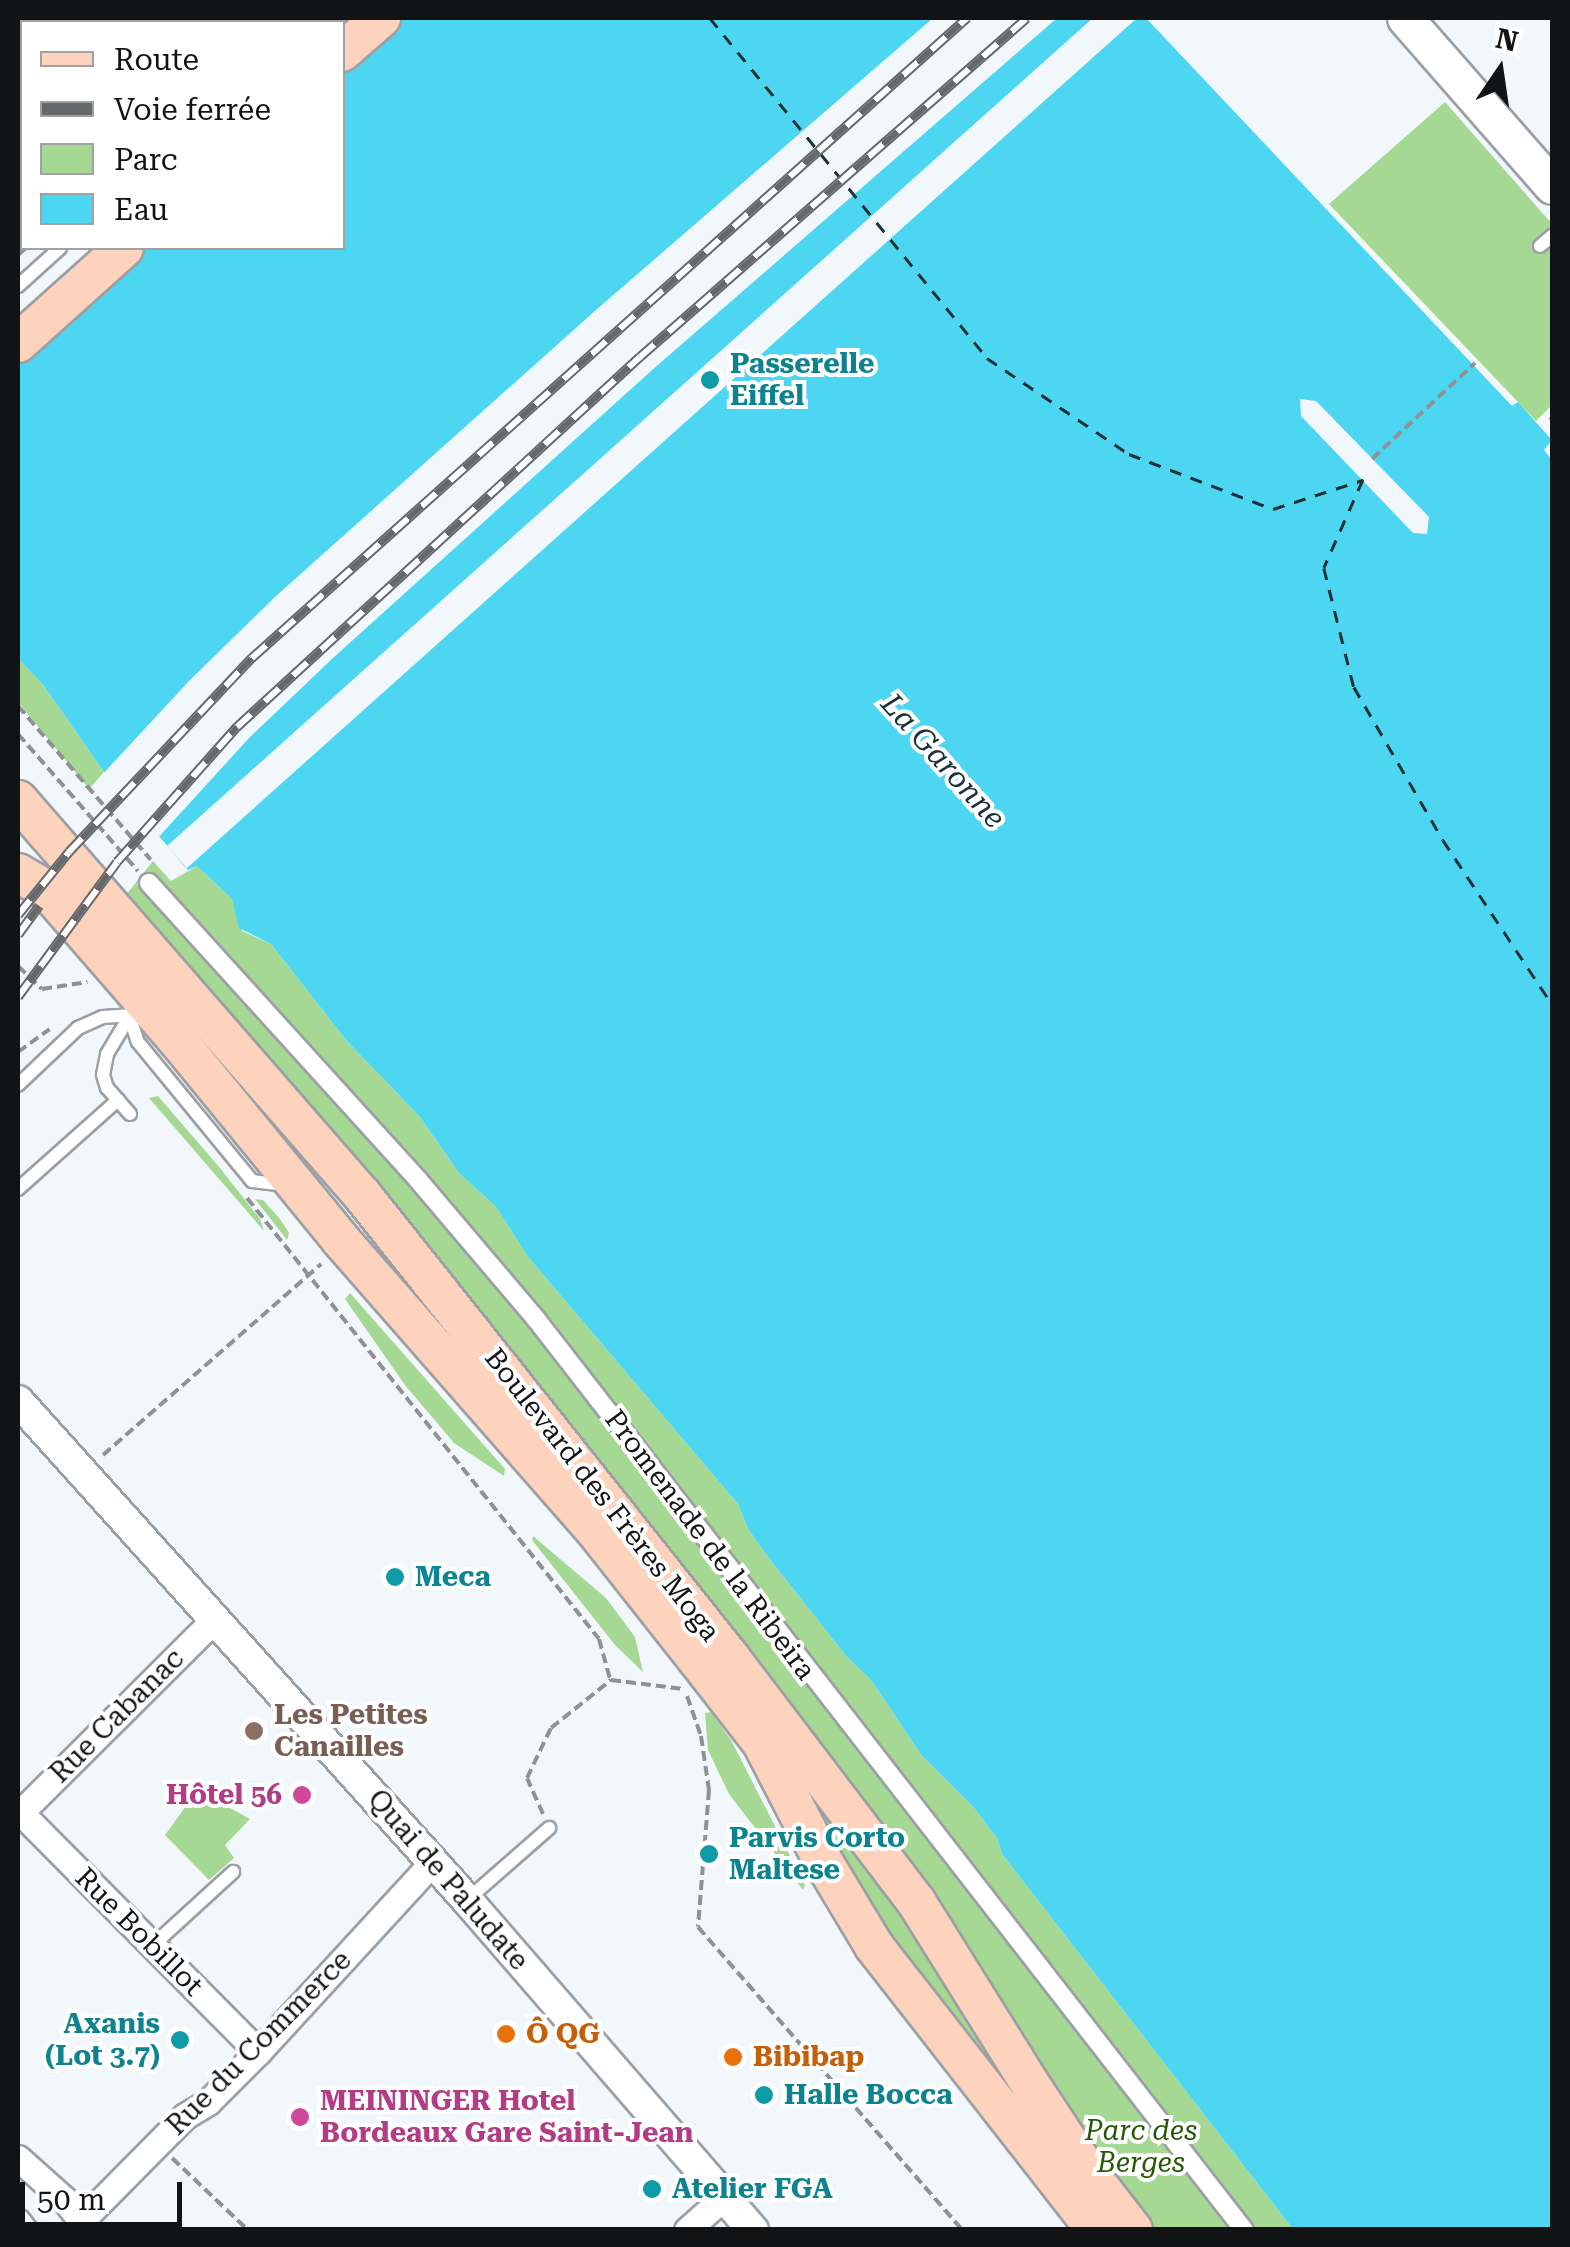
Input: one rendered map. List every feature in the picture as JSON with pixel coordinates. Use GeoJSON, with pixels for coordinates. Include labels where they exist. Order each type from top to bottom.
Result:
{"type":"FeatureCollection","features":[{"type":"Feature","properties":{"kind":"main road"},"geometry":{"type":"LineString","coordinates":[[345,49],[382,18]]}},
{"type":"Feature","properties":{"kind":"main road"},"geometry":{"type":"LineString","coordinates":[[1421,23],[1552,151]]}},
{"type":"Feature","properties":{"kind":"main road"},"geometry":{"type":"LineString","coordinates":[[1421,23],[1552,186]]}},
{"type":"Feature","properties":{"kind":"main road"},"geometry":{"type":"LineString","coordinates":[[18,316],[92,250]]}},
{"type":"Feature","properties":{"kind":"main road"},"geometry":{"type":"LineString","coordinates":[[18,343],[122,250]]}},
{"type":"Feature","properties":{"kind":"main road","name":"Boulevard des Frères Moga"},"geometry":{"type":"LineString","coordinates":[[24,810],[155,996],[297,1186],[594,1529],[743,1716],[778,1771],[823,1861],[874,1946],[1096,2230]]}},
{"type":"Feature","properties":{"kind":"main road","name":"Boulevard des Frères Moga"},"geometry":{"type":"LineString","coordinates":[[18,873],[48,890],[155,996],[293,1116],[444,1294],[917,1902],[1089,2173],[1134,2230]]}},
{"type":"Feature","properties":{"kind":"street","name":"Promenade de la Ribeira"},"geometry":{"type":"LineString","coordinates":[[149,883],[419,1181],[536,1319],[1244,2230]]}},
{"type":"Feature","properties":{"kind":"street","name":"Quai de Paludate"},"geometry":{"type":"LineString","coordinates":[[18,1401],[467,1900],[753,2230]]}},
{"type":"Feature","properties":{"kind":"street","name":"Rue Cabanac"},"geometry":{"type":"LineString","coordinates":[[19,1813],[216,1618]]}},
{"type":"Feature","properties":{"kind":"street","name":"Rue Bobillot"},"geometry":{"type":"LineString","coordinates":[[19,1813],[258,2052]]}},
{"type":"Feature","properties":{"kind":"street","name":"Rue du Commerce"},"geometry":{"type":"LineString","coordinates":[[85,2225],[157,2145],[258,2052],[433,1862]]}},
{"type":"Feature","properties":{"kind":"street"},"geometry":{"type":"LineString","coordinates":[[18,2158],[85,2225]]}},
{"type":"Feature","properties":{"kind":"street"},"geometry":{"type":"LineString","coordinates":[[688,2230],[724,2197]]}},
{"type":"Feature","properties":{"kind":"street"},"geometry":{"type":"LineString","coordinates":[[18,2222],[24,2230]]}},
{"type":"Feature","properties":{"kind":"lane"},"geometry":{"type":"LineString","coordinates":[[1540,246],[1552,236]]}},
{"type":"Feature","properties":{"kind":"lane"},"geometry":{"type":"LineString","coordinates":[[18,286],[58,250]]}},
{"type":"Feature","properties":{"kind":"lane"},"geometry":{"type":"LineString","coordinates":[[18,1085],[78,1028],[155,996]]}},
{"type":"Feature","properties":{"kind":"lane"},"geometry":{"type":"LineString","coordinates":[[130,1114],[107,1088],[103,1064],[155,996]]}},
{"type":"Feature","properties":{"kind":"lane"},"geometry":{"type":"LineString","coordinates":[[250,1090],[293,1116]]}},
{"type":"Feature","properties":{"kind":"lane"},"geometry":{"type":"LineString","coordinates":[[18,1189],[118,1100]]}},
{"type":"Feature","properties":{"kind":"lane"},"geometry":{"type":"LineString","coordinates":[[467,1900],[549,1828]]}},
{"type":"Feature","properties":{"kind":"lane"},"geometry":{"type":"LineString","coordinates":[[152,1946],[233,1872]]}},
{"type":"Feature","properties":{"kind":"path"},"geometry":{"type":"LineString","coordinates":[[1372,459],[1476,363]]}},
{"type":"Feature","properties":{"kind":"path"},"geometry":{"type":"LineString","coordinates":[[18,706],[151,860]]}},
{"type":"Feature","properties":{"kind":"path"},"geometry":{"type":"LineString","coordinates":[[18,734],[149,883]]}},
{"type":"Feature","properties":{"kind":"path"},"geometry":{"type":"LineString","coordinates":[[18,966],[42,990],[90,982]]}},
{"type":"Feature","properties":{"kind":"path"},"geometry":{"type":"LineString","coordinates":[[239,1188],[599,1639],[611,1680]]}},
{"type":"Feature","properties":{"kind":"path"},"geometry":{"type":"LineString","coordinates":[[84,1472],[322,1263]]}},
{"type":"Feature","properties":{"kind":"path"},"geometry":{"type":"LineString","coordinates":[[549,1828],[527,1778],[551,1728],[611,1680],[684,1689],[701,1736],[709,1790],[698,1927],[962,2230]]}},
{"type":"Feature","properties":{"kind":"path"},"geometry":{"type":"LineString","coordinates":[[157,2145],[248,2230]]}},
{"type":"Feature","properties":{"kind":"green space"},"geometry":{"type":"Polygon","coordinates":[[[1445,102],[1552,224],[1552,405],[1536,421],[1329,204],[1445,102]]]}},
{"type":"Feature","properties":{"kind":"green space"},"geometry":{"type":"Polygon","coordinates":[[[18,658],[44,686],[104,772],[89,789],[18,702],[18,658]]]}},
{"type":"Feature","properties":{"kind":"green space","name":"Parc des Berges"},"geometry":{"type":"Polygon","coordinates":[[[153,861],[171,881],[197,866],[232,899],[242,931],[271,944],[346,1040],[420,1117],[459,1173],[496,1207],[529,1258],[738,1504],[748,1529],[768,1557],[847,1657],[871,1680],[922,1756],[974,1808],[997,1838],[1002,1854],[1293,2229],[1143,2229],[1000,2017],[1007,2012],[917,1871],[889,1832],[881,1838],[860,1809],[867,1803],[838,1763],[830,1768],[796,1724],[802,1718],[725,1619],[716,1625],[684,1583],[691,1576],[668,1547],[659,1553],[625,1510],[633,1503],[610,1475],[602,1480],[577,1448],[584,1441],[554,1403],[546,1408],[512,1365],[518,1359],[497,1330],[489,1336],[456,1295],[463,1288],[439,1259],[431,1264],[398,1224],[405,1218],[393,1203],[314,1109],[307,1114],[282,1084],[288,1078],[254,1039],[247,1045],[184,976],[192,969],[122,900],[153,861]]]}},
{"type":"Feature","properties":{"kind":"green space"},"geometry":{"type":"Polygon","coordinates":[[[158,1096],[220,1168],[260,1219],[264,1231],[149,1098],[158,1096]]]}},
{"type":"Feature","properties":{"kind":"green space"},"geometry":{"type":"Polygon","coordinates":[[[255,1199],[263,1200],[280,1219],[289,1233],[287,1240],[255,1199]]]}},
{"type":"Feature","properties":{"kind":"green space"},"geometry":{"type":"Polygon","coordinates":[[[350,1293],[505,1469],[504,1476],[454,1443],[405,1385],[345,1299],[350,1293]]]}},
{"type":"Feature","properties":{"kind":"green space"},"geometry":{"type":"Polygon","coordinates":[[[533,1536],[606,1598],[635,1637],[643,1672],[615,1645],[532,1540],[533,1536]]]}},
{"type":"Feature","properties":{"kind":"green space"},"geometry":{"type":"Polygon","coordinates":[[[734,1679],[851,1831],[1053,2143],[909,1979],[734,1679]]]}},
{"type":"Feature","properties":{"kind":"green space"},"geometry":{"type":"Polygon","coordinates":[[[711,1712],[731,1740],[805,1885],[803,1890],[729,1794],[708,1750],[705,1713],[711,1712]]]}},
{"type":"Feature","properties":{"kind":"green space"},"geometry":{"type":"Polygon","coordinates":[[[191,1799],[205,1806],[214,1799],[250,1819],[225,1845],[234,1858],[209,1880],[165,1835],[191,1799]]]}},
{"type":"Feature","properties":{"kind":"water","name":"La Garonne"},"geometry":{"type":"Polygon","coordinates":[[[18,18],[1146,18],[1512,406],[1518,402],[1552,440],[1544,450],[1552,460],[1552,2229],[1293,2229],[1002,1854],[997,1838],[974,1808],[922,1756],[871,1680],[847,1657],[768,1557],[748,1529],[738,1504],[529,1258],[496,1207],[459,1173],[420,1117],[346,1040],[271,944],[239,928],[232,899],[197,866],[188,870],[104,772],[44,686],[18,658],[18,18]]]}},
{"type":"Feature","properties":{"kind":"pier"},"geometry":{"type":"Polygon","coordinates":[[[933,18],[1057,18],[651,371],[333,658],[249,738],[156,840],[101,776],[189,681],[276,596],[596,310],[933,18]]]}},
{"type":"Feature","properties":{"kind":"pier","name":"Passerelle Eiffel"},"geometry":{"type":"Polygon","coordinates":[[[1093,18],[1137,18],[187,868],[167,846],[1093,18]]]}},
{"type":"Feature","properties":{"kind":"pier"},"geometry":{"type":"Polygon","coordinates":[[[18,244],[20,250],[143,250],[18,362],[18,244]]]}},
{"type":"Feature","properties":{"kind":"pier"},"geometry":{"type":"Polygon","coordinates":[[[1300,399],[1316,401],[1429,517],[1427,534],[1413,533],[1301,416],[1300,399]]]}},
{"type":"Feature","properties":{"kind":"ferry route"},"geometry":{"type":"LineString","coordinates":[[710,18],[987,358],[1129,454],[1273,509],[1363,480],[1324,568],[1354,687],[1443,840],[1552,1004]]}},
{"type":"Feature","properties":{"kind":"railway"},"geometry":{"type":"LineString","coordinates":[[18,915],[69,852],[252,658],[967,18]]}},
{"type":"Feature","properties":{"kind":"railway"},"geometry":{"type":"LineString","coordinates":[[18,997],[117,862],[237,727],[640,357],[1027,18]]}},
{"type":"Feature","properties":{"kind":"railway"},"geometry":{"type":"LineString","coordinates":[[18,935],[39,906]]}},
{"type":"Feature","properties":{"kind":"place","name":"Passerelle Eiffel"},"geometry":{"type":"Point","coordinates":[710,380]}},
{"type":"Feature","properties":{"kind":"place","name":"Meca"},"geometry":{"type":"Point","coordinates":[395,1577]}},
{"type":"Feature","properties":{"kind":"place","name":"Les Petites Canailles"},"geometry":{"type":"Point","coordinates":[254,1731]}},
{"type":"Feature","properties":{"kind":"place","name":"Hôtel 56"},"geometry":{"type":"Point","coordinates":[302,1795]}},
{"type":"Feature","properties":{"kind":"place","name":"Parvis Corto Maltese"},"geometry":{"type":"Point","coordinates":[709,1854]}},
{"type":"Feature","properties":{"kind":"place","name":"Ô QG"},"geometry":{"type":"Point","coordinates":[506,2034]}},
{"type":"Feature","properties":{"kind":"place","name":"Axanis (Lot 3.7)"},"geometry":{"type":"Point","coordinates":[180,2040]}},
{"type":"Feature","properties":{"kind":"place","name":"Bibibap"},"geometry":{"type":"Point","coordinates":[733,2057]}},
{"type":"Feature","properties":{"kind":"place","name":"Halle Bocca"},"geometry":{"type":"Point","coordinates":[764,2095]}},
{"type":"Feature","properties":{"kind":"place","name":"MEININGER Hotel Bordeaux Gare Saint-Jean"},"geometry":{"type":"Point","coordinates":[300,2117]}},
{"type":"Feature","properties":{"kind":"place","name":"Atelier FGA"},"geometry":{"type":"Point","coordinates":[652,2189]}}]}
